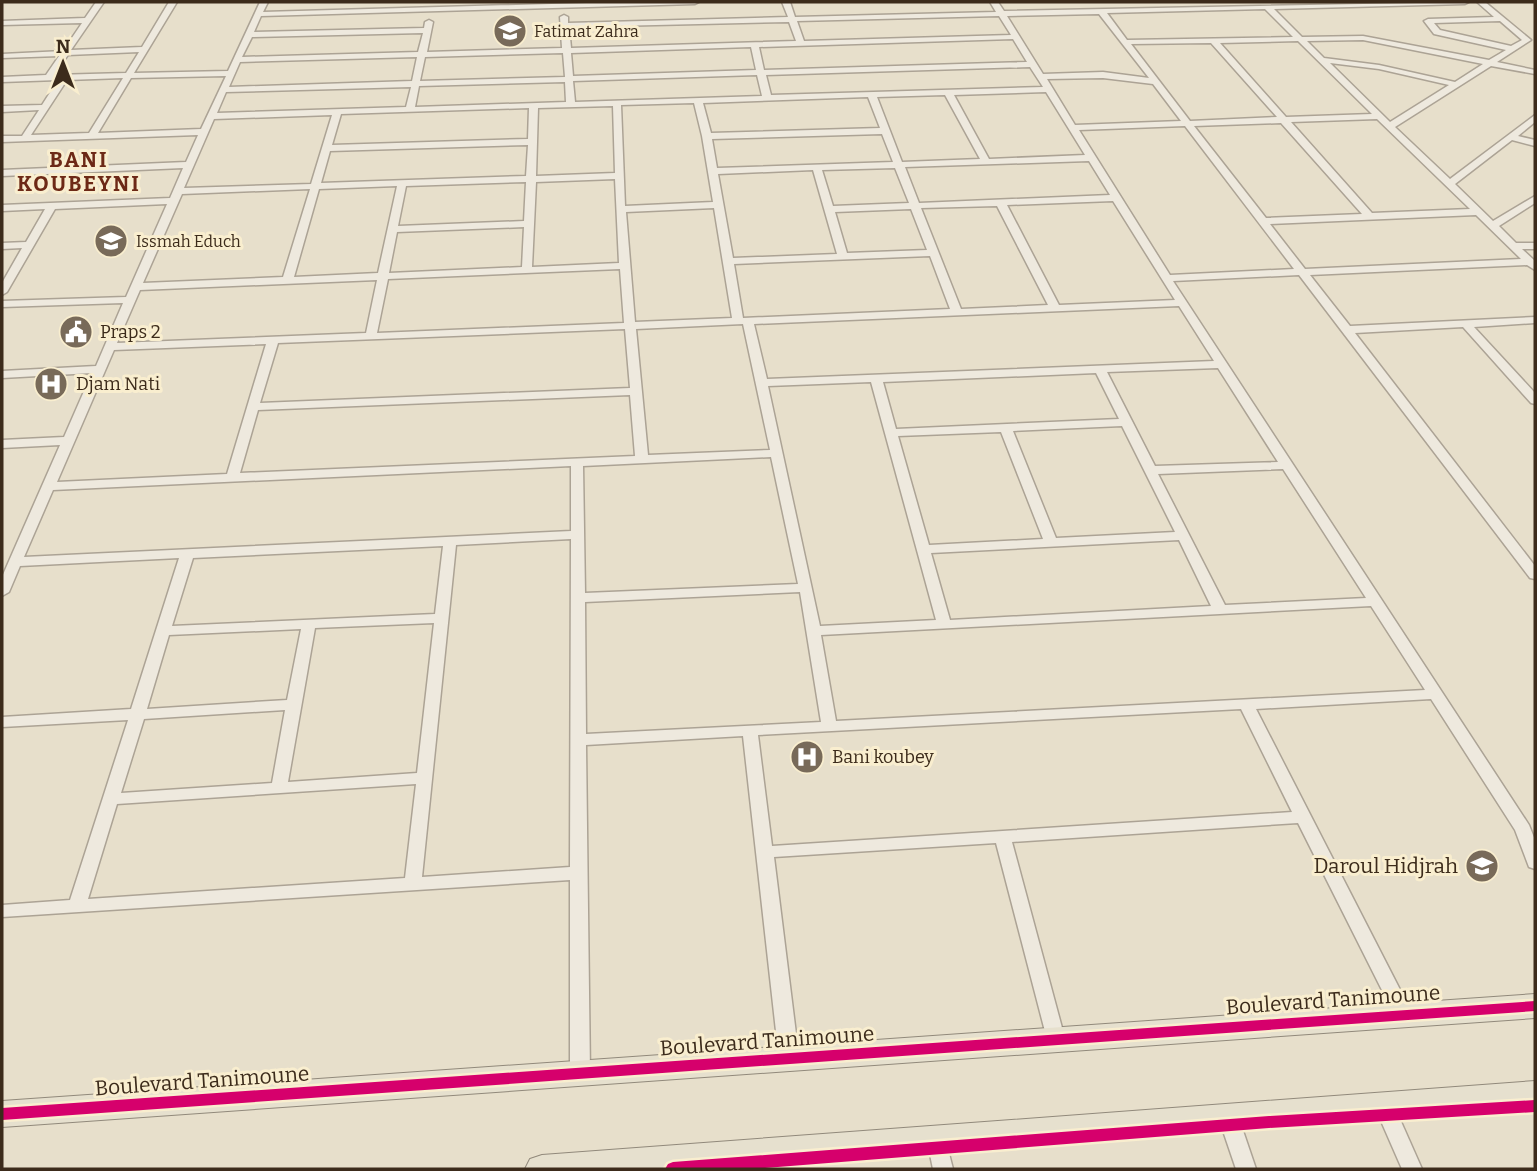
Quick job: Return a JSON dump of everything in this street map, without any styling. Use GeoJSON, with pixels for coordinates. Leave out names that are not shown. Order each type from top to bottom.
{"type":"FeatureCollection","features":[{"type":"Feature","properties":{"kind":"main road","name":"Boulevard Tanimoune"},"geometry":{"type":"LineString","coordinates":[[2,1115],[1535,1006]]}},
{"type":"Feature","properties":{"kind":"main road"},"geometry":{"type":"LineString","coordinates":[[542,1169],[940,1155],[1228,1116],[1535,1094]]}},
{"type":"Feature","properties":{"kind":"street"},"geometry":{"type":"LineString","coordinates":[[48,78],[100,2]]}},
{"type":"Feature","properties":{"kind":"street"},"geometry":{"type":"LineString","coordinates":[[92,136],[173,2]]}},
{"type":"Feature","properties":{"kind":"street"},"geometry":{"type":"LineString","coordinates":[[2,592],[175,196],[264,2]]}},
{"type":"Feature","properties":{"kind":"street"},"geometry":{"type":"LineString","coordinates":[[258,14],[433,5],[695,2]]}},
{"type":"Feature","properties":{"kind":"street"},"geometry":{"type":"LineString","coordinates":[[786,2],[801,43]]}},
{"type":"Feature","properties":{"kind":"street"},"geometry":{"type":"LineString","coordinates":[[1159,2],[1166,10]]}},
{"type":"Feature","properties":{"kind":"street"},"geometry":{"type":"LineString","coordinates":[[565,25],[792,18],[998,7],[1102,12],[1268,8],[1343,3],[1465,2]]}},
{"type":"Feature","properties":{"kind":"street"},"geometry":{"type":"LineString","coordinates":[[1390,126],[1527,39],[1481,2]]}},
{"type":"Feature","properties":{"kind":"street"},"geometry":{"type":"LineString","coordinates":[[563,4],[571,104]]}},
{"type":"Feature","properties":{"kind":"street"},"geometry":{"type":"LineString","coordinates":[[410,109],[433,5]]}},
{"type":"Feature","properties":{"kind":"street"},"geometry":{"type":"LineString","coordinates":[[998,7],[1166,278],[1523,829],[1535,863]]}},
{"type":"Feature","properties":{"kind":"street"},"geometry":{"type":"LineString","coordinates":[[1268,8],[1532,265]]}},
{"type":"Feature","properties":{"kind":"street"},"geometry":{"type":"LineString","coordinates":[[1102,12],[1535,575]]}},
{"type":"Feature","properties":{"kind":"street"},"geometry":{"type":"LineString","coordinates":[[1503,19],[1428,21],[1437,32],[1513,49]]}},
{"type":"Feature","properties":{"kind":"street"},"geometry":{"type":"LineString","coordinates":[[4,25],[88,20]]}},
{"type":"Feature","properties":{"kind":"street"},"geometry":{"type":"LineString","coordinates":[[248,34],[428,30]]}},
{"type":"Feature","properties":{"kind":"street"},"geometry":{"type":"LineString","coordinates":[[237,60],[1016,37]]}},
{"type":"Feature","properties":{"kind":"street"},"geometry":{"type":"LineString","coordinates":[[1127,42],[1299,37],[1369,39],[1535,72]]}},
{"type":"Feature","properties":{"kind":"street"},"geometry":{"type":"LineString","coordinates":[[1213,40],[1370,217]]}},
{"type":"Feature","properties":{"kind":"street"},"geometry":{"type":"LineString","coordinates":[[754,44],[766,98]]}},
{"type":"Feature","properties":{"kind":"street"},"geometry":{"type":"LineString","coordinates":[[2,56],[143,49]]}},
{"type":"Feature","properties":{"kind":"street"},"geometry":{"type":"LineString","coordinates":[[1322,60],[1379,66],[1458,85]]}},
{"type":"Feature","properties":{"kind":"street"},"geometry":{"type":"LineString","coordinates":[[223,90],[1033,64]]}},
{"type":"Feature","properties":{"kind":"street"},"geometry":{"type":"LineString","coordinates":[[2,79],[230,73]]}},
{"type":"Feature","properties":{"kind":"street"},"geometry":{"type":"LineString","coordinates":[[211,116],[948,92],[1103,75],[1157,82]]}},
{"type":"Feature","properties":{"kind":"street"},"geometry":{"type":"LineString","coordinates":[[25,138],[64,78]]}},
{"type":"Feature","properties":{"kind":"street"},"geometry":{"type":"LineString","coordinates":[[948,92],[986,162]]}},
{"type":"Feature","properties":{"kind":"street"},"geometry":{"type":"LineString","coordinates":[[871,94],[957,312]]}},
{"type":"Feature","properties":{"kind":"street"},"geometry":{"type":"LineString","coordinates":[[698,100],[707,136],[727,261],[764,383],[779,453],[806,587],[829,726]]}},
{"type":"Feature","properties":{"kind":"street"},"geometry":{"type":"LineString","coordinates":[[618,103],[621,209],[642,459]]}},
{"type":"Feature","properties":{"kind":"street"},"geometry":{"type":"LineString","coordinates":[[527,270],[534,105]]}},
{"type":"Feature","properties":{"kind":"street"},"geometry":{"type":"LineString","coordinates":[[2,109],[45,107]]}},
{"type":"Feature","properties":{"kind":"street"},"geometry":{"type":"LineString","coordinates":[[288,280],[337,112]]}},
{"type":"Feature","properties":{"kind":"street"},"geometry":{"type":"LineString","coordinates":[[1073,128],[1380,116]]}},
{"type":"Feature","properties":{"kind":"street"},"geometry":{"type":"LineString","coordinates":[[1449,184],[1535,118]]}},
{"type":"Feature","properties":{"kind":"street"},"geometry":{"type":"LineString","coordinates":[[707,136],[885,131]]}},
{"type":"Feature","properties":{"kind":"street"},"geometry":{"type":"LineString","coordinates":[[2,139],[204,132]]}},
{"type":"Feature","properties":{"kind":"street"},"geometry":{"type":"LineString","coordinates":[[1512,137],[1535,143]]}},
{"type":"Feature","properties":{"kind":"street"},"geometry":{"type":"LineString","coordinates":[[327,148],[533,142]]}},
{"type":"Feature","properties":{"kind":"street"},"geometry":{"type":"LineString","coordinates":[[713,171],[1092,158]]}},
{"type":"Feature","properties":{"kind":"street"},"geometry":{"type":"LineString","coordinates":[[2,173],[189,165]]}},
{"type":"Feature","properties":{"kind":"street"},"geometry":{"type":"LineString","coordinates":[[817,168],[843,257]]}},
{"type":"Feature","properties":{"kind":"street"},"geometry":{"type":"LineString","coordinates":[[2,208],[314,186],[620,176]]}},
{"type":"Feature","properties":{"kind":"street"},"geometry":{"type":"LineString","coordinates":[[371,336],[402,183]]}},
{"type":"Feature","properties":{"kind":"street"},"geometry":{"type":"LineString","coordinates":[[829,209],[1117,198]]}},
{"type":"Feature","properties":{"kind":"street"},"geometry":{"type":"LineString","coordinates":[[1492,226],[1535,200]]}},
{"type":"Feature","properties":{"kind":"street"},"geometry":{"type":"LineString","coordinates":[[1001,203],[1055,308]]}},
{"type":"Feature","properties":{"kind":"street"},"geometry":{"type":"LineString","coordinates":[[621,209],[717,205]]}},
{"type":"Feature","properties":{"kind":"street"},"geometry":{"type":"LineString","coordinates":[[3,289],[52,206]]}},
{"type":"Feature","properties":{"kind":"street"},"geometry":{"type":"LineString","coordinates":[[1264,221],[1478,212]]}},
{"type":"Feature","properties":{"kind":"street"},"geometry":{"type":"LineString","coordinates":[[391,229],[528,224]]}},
{"type":"Feature","properties":{"kind":"street"},"geometry":{"type":"LineString","coordinates":[[2,246],[28,245]]}},
{"type":"Feature","properties":{"kind":"street"},"geometry":{"type":"LineString","coordinates":[[1513,246],[1535,246]]}},
{"type":"Feature","properties":{"kind":"street"},"geometry":{"type":"LineString","coordinates":[[727,261],[932,253]]}},
{"type":"Feature","properties":{"kind":"street"},"geometry":{"type":"LineString","coordinates":[[1166,278],[1532,265]]}},
{"type":"Feature","properties":{"kind":"street"},"geometry":{"type":"LineString","coordinates":[[136,287],[625,266]]}},
{"type":"Feature","properties":{"kind":"street"},"geometry":{"type":"LineString","coordinates":[[2,304],[130,300]]}},
{"type":"Feature","properties":{"kind":"street"},"geometry":{"type":"LineString","coordinates":[[109,347],[1182,303]]}},
{"type":"Feature","properties":{"kind":"street"},"geometry":{"type":"LineString","coordinates":[[1346,330],[1535,320]]}},
{"type":"Feature","properties":{"kind":"street"},"geometry":{"type":"LineString","coordinates":[[1466,324],[1535,400]]}},
{"type":"Feature","properties":{"kind":"street"},"geometry":{"type":"LineString","coordinates":[[232,478],[273,340]]}},
{"type":"Feature","properties":{"kind":"street"},"geometry":{"type":"LineString","coordinates":[[764,383],[1221,364]]}},
{"type":"Feature","properties":{"kind":"street"},"geometry":{"type":"LineString","coordinates":[[2,374],[100,369]]}},
{"type":"Feature","properties":{"kind":"street"},"geometry":{"type":"LineString","coordinates":[[1100,369],[1220,610]]}},
{"type":"Feature","properties":{"kind":"street"},"geometry":{"type":"LineString","coordinates":[[876,378],[944,625]]}},
{"type":"Feature","properties":{"kind":"street"},"geometry":{"type":"LineString","coordinates":[[254,407],[637,391]]}},
{"type":"Feature","properties":{"kind":"street"},"geometry":{"type":"LineString","coordinates":[[892,433],[1126,422]]}},
{"type":"Feature","properties":{"kind":"street"},"geometry":{"type":"LineString","coordinates":[[1005,427],[1052,544]]}},
{"type":"Feature","properties":{"kind":"street"},"geometry":{"type":"LineString","coordinates":[[2,444],[68,441]]}},
{"type":"Feature","properties":{"kind":"street"},"geometry":{"type":"LineString","coordinates":[[48,486],[779,453]]}},
{"type":"Feature","properties":{"kind":"street"},"geometry":{"type":"LineString","coordinates":[[576,462],[580,1074]]}},
{"type":"Feature","properties":{"kind":"street"},"geometry":{"type":"LineString","coordinates":[[1150,470],[1287,466]]}},
{"type":"Feature","properties":{"kind":"street"},"geometry":{"type":"LineString","coordinates":[[15,562],[187,556],[578,535]]}},
{"type":"Feature","properties":{"kind":"street"},"geometry":{"type":"LineString","coordinates":[[922,549],[1184,536]]}},
{"type":"Feature","properties":{"kind":"street"},"geometry":{"type":"LineString","coordinates":[[413,883],[450,541]]}},
{"type":"Feature","properties":{"kind":"street"},"geometry":{"type":"LineString","coordinates":[[77,906],[187,556]]}},
{"type":"Feature","properties":{"kind":"street"},"geometry":{"type":"LineString","coordinates":[[578,598],[806,587]]}},
{"type":"Feature","properties":{"kind":"street"},"geometry":{"type":"LineString","coordinates":[[814,631],[1375,602]]}},
{"type":"Feature","properties":{"kind":"street"},"geometry":{"type":"LineString","coordinates":[[163,631],[443,618]]}},
{"type":"Feature","properties":{"kind":"street"},"geometry":{"type":"LineString","coordinates":[[279,788],[309,624]]}},
{"type":"Feature","properties":{"kind":"street"},"geometry":{"type":"LineString","coordinates":[[579,740],[1436,694]]}},
{"type":"Feature","properties":{"kind":"street"},"geometry":{"type":"LineString","coordinates":[[1245,703],[1404,1015]]}},
{"type":"Feature","properties":{"kind":"street"},"geometry":{"type":"LineString","coordinates":[[2,722],[294,705]]}},
{"type":"Feature","properties":{"kind":"street"},"geometry":{"type":"LineString","coordinates":[[750,731],[789,1058]]}},
{"type":"Feature","properties":{"kind":"street"},"geometry":{"type":"LineString","coordinates":[[110,799],[425,778]]}},
{"type":"Feature","properties":{"kind":"street"},"geometry":{"type":"LineString","coordinates":[[765,852],[1303,817]]}},
{"type":"Feature","properties":{"kind":"street"},"geometry":{"type":"LineString","coordinates":[[1003,838],[1056,1039]]}},
{"type":"Feature","properties":{"kind":"street"},"geometry":{"type":"LineString","coordinates":[[2,911],[580,873]]}},
{"type":"Feature","properties":{"kind":"street"},"geometry":{"type":"LineString","coordinates":[[1384,1105],[1412,1169]]}},
{"type":"Feature","properties":{"kind":"street"},"geometry":{"type":"LineString","coordinates":[[1228,1116],[1246,1169]]}},
{"type":"Feature","properties":{"kind":"cycle path"},"geometry":{"type":"LineString","coordinates":[[2,1114],[1535,1006]]}},
{"type":"Feature","properties":{"kind":"cycle path"},"geometry":{"type":"LineString","coordinates":[[673,1169],[1269,1122],[1535,1106]]}},
{"type":"Feature","properties":{"kind":"place","name":"Fatimat Zahra"},"geometry":{"type":"Point","coordinates":[510,31]}},
{"type":"Feature","properties":{"kind":"place","name":"Issmah Educh"},"geometry":{"type":"Point","coordinates":[111,241]}},
{"type":"Feature","properties":{"kind":"place","name":"Praps 2"},"geometry":{"type":"Point","coordinates":[76,332]}},
{"type":"Feature","properties":{"kind":"place","name":"Djam Nati"},"geometry":{"type":"Point","coordinates":[51,384]}},
{"type":"Feature","properties":{"kind":"place","name":"Bani koubey"},"geometry":{"type":"Point","coordinates":[807,757]}},
{"type":"Feature","properties":{"kind":"place","name":"Daroul Hidjrah"},"geometry":{"type":"Point","coordinates":[1482,866]}},
{"type":"Feature","properties":{"kind":"district","name":"BANI KOUBEYNI"},"geometry":{"type":"Point","coordinates":[79,172]}}]}
